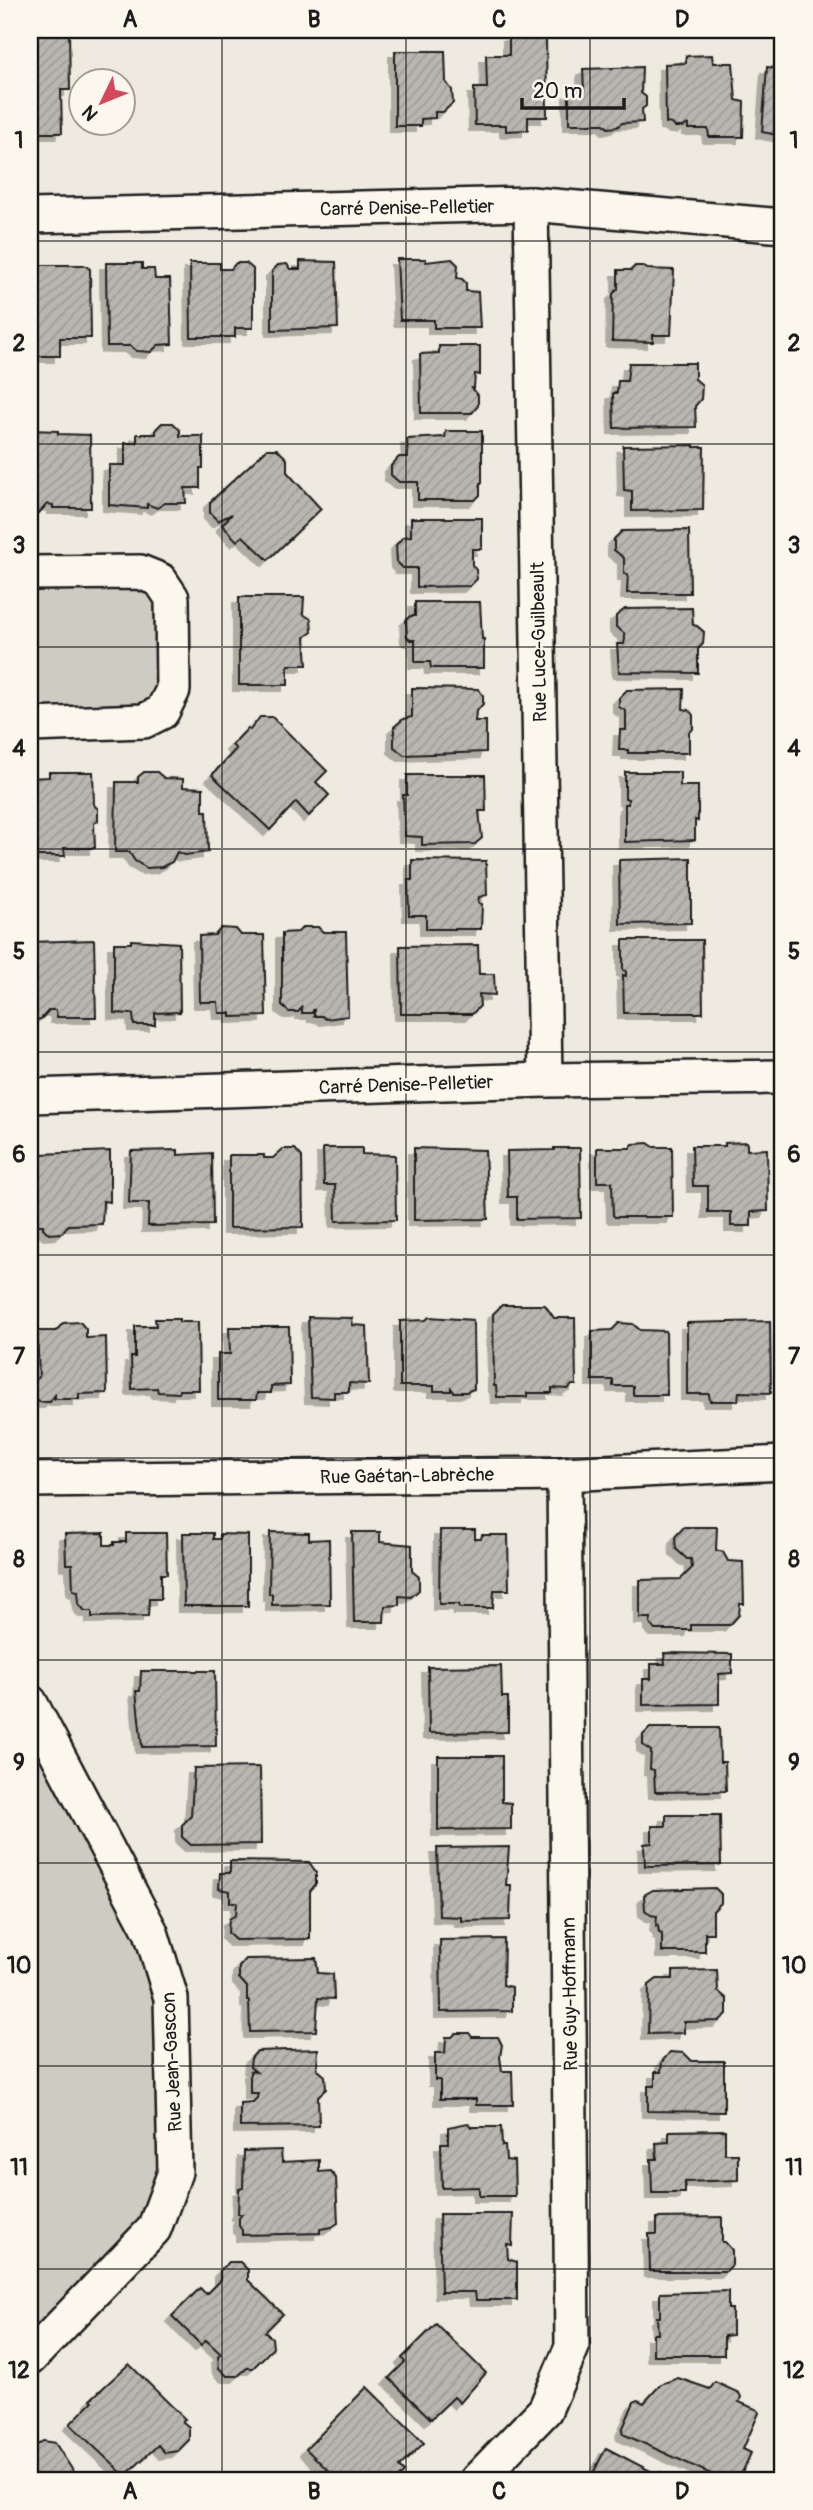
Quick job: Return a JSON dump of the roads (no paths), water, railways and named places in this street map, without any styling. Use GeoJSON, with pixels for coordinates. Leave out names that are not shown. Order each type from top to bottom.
{"type":"FeatureCollection","features":[{"type":"Feature","properties":{"kind":"street","name":"Carré Denise-Pelletier"},"geometry":{"type":"LineString","coordinates":[[30,216],[531,204],[783,226]]}},
{"type":"Feature","properties":{"kind":"street","name":"Rue Luce-Guilbeault"},"geometry":{"type":"LineString","coordinates":[[531,204],[545,1080]]}},
{"type":"Feature","properties":{"kind":"street"},"geometry":{"type":"LineString","coordinates":[[30,573],[140,572],[160,580],[172,598],[173,691],[162,712],[144,721],[30,725]]}},
{"type":"Feature","properties":{"kind":"street","name":"Carré Denise-Pelletier"},"geometry":{"type":"LineString","coordinates":[[30,1096],[545,1080],[783,1077]]}},
{"type":"Feature","properties":{"kind":"street","name":"Rue Gaétan-Labrèche"},"geometry":{"type":"LineString","coordinates":[[30,1480],[564,1474],[783,1463]]}},
{"type":"Feature","properties":{"kind":"street","name":"Rue Guy-Hoffmann"},"geometry":{"type":"LineString","coordinates":[[477,2480],[545,2410],[572,2347],[564,1474]]}},
{"type":"Feature","properties":{"kind":"street","name":"Rue Jean-Gascon"},"geometry":{"type":"LineString","coordinates":[[30,1702],[151,1932],[171,1998],[175,2172],[154,2228],[30,2358]]}}]}
